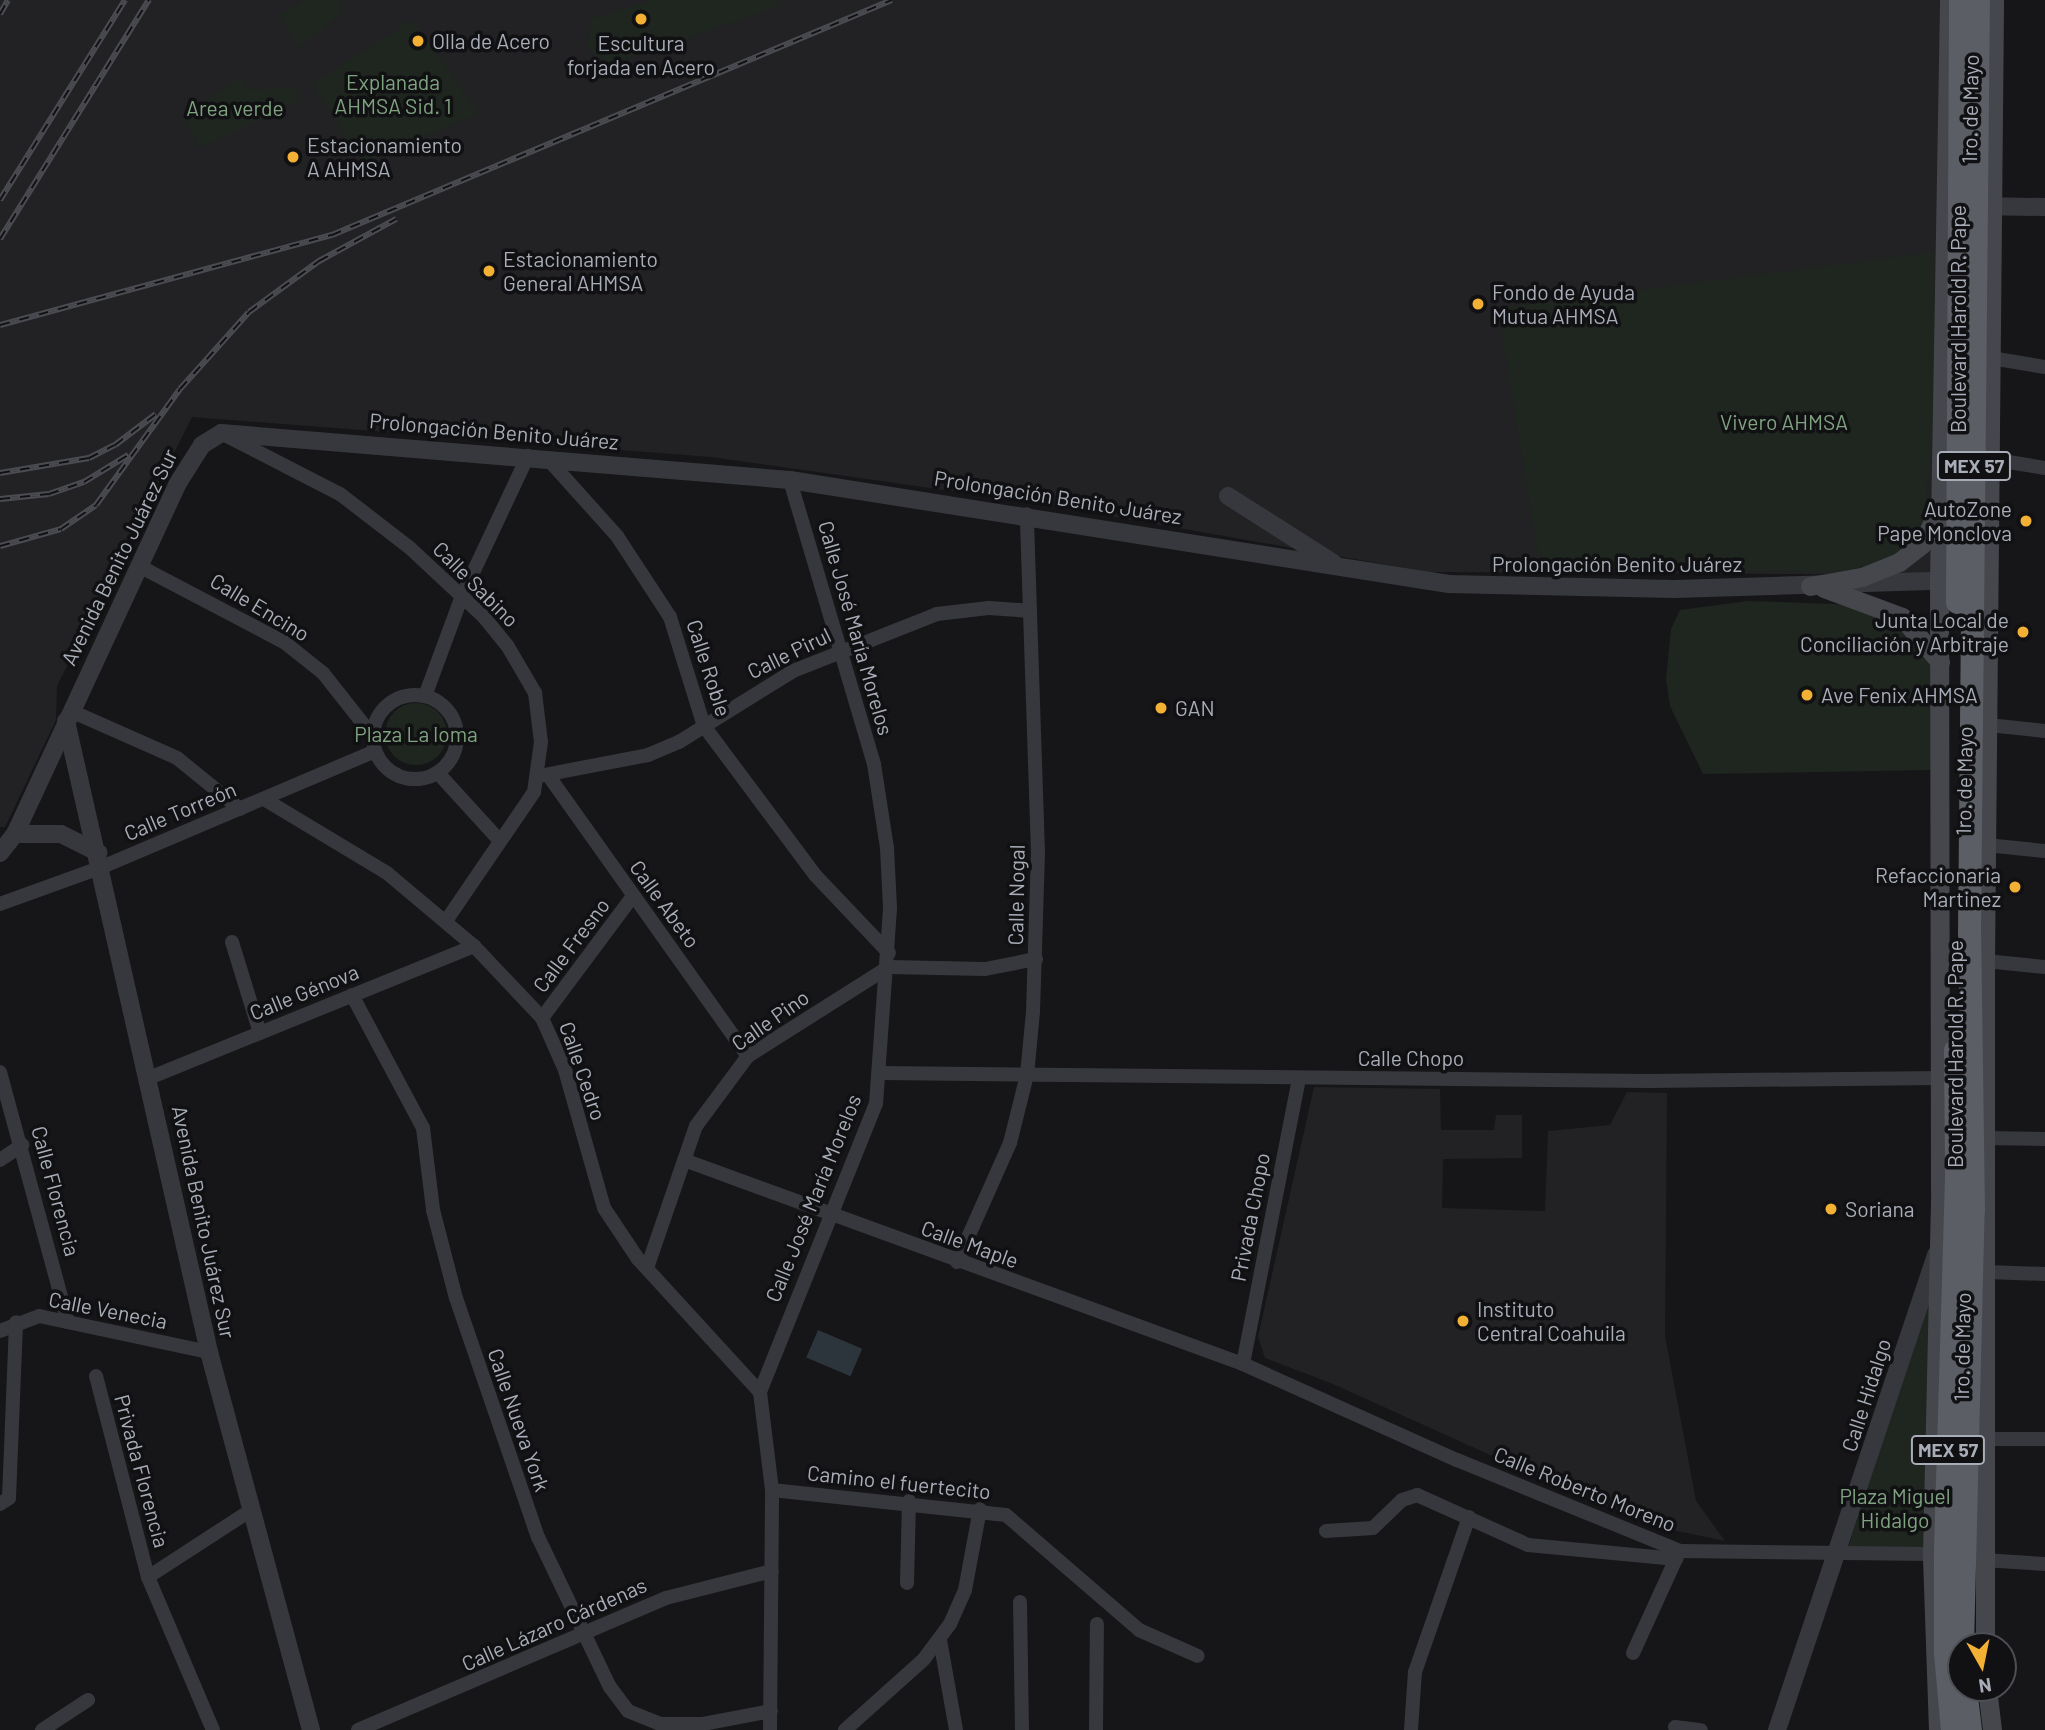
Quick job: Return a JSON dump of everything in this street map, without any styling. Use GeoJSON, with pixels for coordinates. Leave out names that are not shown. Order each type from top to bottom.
{"type":"FeatureCollection","features":[{"type":"Feature","properties":{"kind":"highway","name":"Boulevard Harold R. Pape"},"geometry":{"type":"LineString","coordinates":[[1960,0],[1964,1170],[1962,1632]]}},
{"type":"Feature","properties":{"kind":"highway","name":"Boulevard Harold R. Pape"},"geometry":{"type":"LineString","coordinates":[[1962,931],[1978,0]]}},
{"type":"Feature","properties":{"kind":"highway","name":"Boulevard Harold R. Pape"},"geometry":{"type":"LineString","coordinates":[[1952,1730],[1945,1653],[1945,1548],[1964,1170]]}},
{"type":"Feature","properties":{"kind":"highway"},"geometry":{"type":"LineString","coordinates":[[1967,1702],[1970,1730]]}},
{"type":"Feature","properties":{"kind":"main road"},"geometry":{"type":"LineString","coordinates":[[1941,1730],[1932,1554],[1940,1078],[1939,581],[1949,0]]}},
{"type":"Feature","properties":{"kind":"main road","name":"1ro. de Mayo"},"geometry":{"type":"LineString","coordinates":[[1985,1632],[1984,961],[1994,0]]}},
{"type":"Feature","properties":{"kind":"main road"},"geometry":{"type":"LineString","coordinates":[[1817,587],[1862,577],[1899,562],[1922,544],[1942,502]]}},
{"type":"Feature","properties":{"kind":"main road"},"geometry":{"type":"LineString","coordinates":[[1817,587],[1902,617],[1940,663]]}},
{"type":"Feature","properties":{"kind":"main road"},"geometry":{"type":"LineString","coordinates":[[1988,1702],[1992,1730]]}},
{"type":"Feature","properties":{"kind":"street"},"geometry":{"type":"LineString","coordinates":[[1947,206],[2045,207]]}},
{"type":"Feature","properties":{"kind":"street"},"geometry":{"type":"LineString","coordinates":[[1991,358],[2045,367]]}},
{"type":"Feature","properties":{"kind":"street","name":"Prolongación Benito Juárez"},"geometry":{"type":"LineString","coordinates":[[220,433],[528,456],[790,480],[1027,514],[1342,569],[1448,584],[1526,587],[1817,587],[1988,580]]}},
{"type":"Feature","properties":{"kind":"street","name":"Avenida Benito Juárez Sur"},"geometry":{"type":"LineString","coordinates":[[220,433],[202,445],[188,463],[69,716],[209,1352],[311,1730]]}},
{"type":"Feature","properties":{"kind":"street","name":"Calle Sabino"},"geometry":{"type":"LineString","coordinates":[[220,433],[340,494],[380,523],[462,596],[507,645],[535,693],[540,716],[543,776],[523,812],[446,921]]}},
{"type":"Feature","properties":{"kind":"street"},"geometry":{"type":"LineString","coordinates":[[425,696],[462,596],[528,456]]}},
{"type":"Feature","properties":{"kind":"street","name":"Calle Roble"},"geometry":{"type":"LineString","coordinates":[[547,458],[617,536],[670,617],[704,726],[816,876],[889,960]]}},
{"type":"Feature","properties":{"kind":"street"},"geometry":{"type":"LineString","coordinates":[[1990,459],[2045,468]]}},
{"type":"Feature","properties":{"kind":"street","name":"Calle José María Morelos"},"geometry":{"type":"LineString","coordinates":[[770,1730],[772,1490],[760,1392],[873,1114],[881,1073],[889,960],[887,848],[874,764],[843,650],[790,480]]}},
{"type":"Feature","properties":{"kind":"street"},"geometry":{"type":"LineString","coordinates":[[1228,496],[1342,569]]}},
{"type":"Feature","properties":{"kind":"street","name":"Calle Nogal"},"geometry":{"type":"LineString","coordinates":[[957,1262],[1002,1165],[1027,1074],[1036,959],[1038,830],[1028,611],[1027,514]]}},
{"type":"Feature","properties":{"kind":"street","name":"Calle Encino"},"geometry":{"type":"LineString","coordinates":[[139,566],[284,642],[323,673],[372,735]]}},
{"type":"Feature","properties":{"kind":"street","name":"Calle Pirul"},"geometry":{"type":"LineString","coordinates":[[543,776],[648,755],[704,726],[793,671],[937,614],[989,608],[1028,611]]}},
{"type":"Feature","properties":{"kind":"street"},"geometry":{"type":"LineString","coordinates":[[409,695],[425,696],[447,709],[456,724],[453,757],[438,773],[424,779],[394,774],[374,751],[372,735],[387,705],[409,695]]}},
{"type":"Feature","properties":{"kind":"street"},"geometry":{"type":"LineString","coordinates":[[0,852],[15,834],[69,716],[177,758],[240,809]]}},
{"type":"Feature","properties":{"kind":"street"},"geometry":{"type":"LineString","coordinates":[[1988,725],[2045,731]]}},
{"type":"Feature","properties":{"kind":"street","name":"Calle Torreón"},"geometry":{"type":"LineString","coordinates":[[0,904],[101,860],[240,809],[374,751]]}},
{"type":"Feature","properties":{"kind":"street"},"geometry":{"type":"LineString","coordinates":[[438,773],[500,841]]}},
{"type":"Feature","properties":{"kind":"street","name":"Calle Abeto"},"geometry":{"type":"LineString","coordinates":[[543,776],[748,1056]]}},
{"type":"Feature","properties":{"kind":"street","name":"Calle Cedro"},"geometry":{"type":"LineString","coordinates":[[264,799],[336,839],[446,921],[474,946],[542,1018],[565,1070],[599,1196],[647,1268],[760,1392]]}},
{"type":"Feature","properties":{"kind":"street"},"geometry":{"type":"LineString","coordinates":[[15,834],[61,834],[101,860]]}},
{"type":"Feature","properties":{"kind":"street"},"geometry":{"type":"LineString","coordinates":[[1986,845],[2045,850]]}},
{"type":"Feature","properties":{"kind":"street","name":"Calle Fresno"},"geometry":{"type":"LineString","coordinates":[[542,1018],[633,896]]}},
{"type":"Feature","properties":{"kind":"street"},"geometry":{"type":"LineString","coordinates":[[232,942],[260,1033]]}},
{"type":"Feature","properties":{"kind":"street","name":"Calle Génova"},"geometry":{"type":"LineString","coordinates":[[149,1078],[474,946]]}},
{"type":"Feature","properties":{"kind":"street"},"geometry":{"type":"LineString","coordinates":[[889,960],[985,969],[1036,959]]}},
{"type":"Feature","properties":{"kind":"street","name":"Calle Pino"},"geometry":{"type":"LineString","coordinates":[[647,1268],[684,1160],[711,1102],[748,1056],[889,960]]}},
{"type":"Feature","properties":{"kind":"street"},"geometry":{"type":"LineString","coordinates":[[1984,961],[2045,967]]}},
{"type":"Feature","properties":{"kind":"street","name":"Calle Nueva York"},"geometry":{"type":"LineString","coordinates":[[352,995],[423,1128],[433,1210],[456,1298],[533,1525],[584,1634],[621,1703],[639,1717],[680,1726],[771,1711]]}},
{"type":"Feature","properties":{"kind":"street","name":"Calle Florencia"},"geometry":{"type":"LineString","coordinates":[[0,1072],[68,1322]]}},
{"type":"Feature","properties":{"kind":"street","name":"Calle Chopo"},"geometry":{"type":"LineString","coordinates":[[881,1073],[1299,1078],[1940,1078]]}},
{"type":"Feature","properties":{"kind":"street","name":"Privada Chopo"},"geometry":{"type":"LineString","coordinates":[[1243,1364],[1299,1078]]}},
{"type":"Feature","properties":{"kind":"street"},"geometry":{"type":"LineString","coordinates":[[1984,1138],[2045,1139]]}},
{"type":"Feature","properties":{"kind":"street"},"geometry":{"type":"LineString","coordinates":[[0,1160],[22,1145]]}},
{"type":"Feature","properties":{"kind":"street","name":"Calle Maple"},"geometry":{"type":"LineString","coordinates":[[684,1160],[957,1262],[1243,1364]]}},
{"type":"Feature","properties":{"kind":"street","name":"Calle Hidalgo"},"geometry":{"type":"LineString","coordinates":[[1777,1730],[1837,1555],[1938,1240]]}},
{"type":"Feature","properties":{"kind":"street"},"geometry":{"type":"LineString","coordinates":[[1986,1272],[2045,1274]]}},
{"type":"Feature","properties":{"kind":"street","name":"Calle Venecia"},"geometry":{"type":"LineString","coordinates":[[0,1331],[16,1322],[39,1316],[209,1352]]}},
{"type":"Feature","properties":{"kind":"street"},"geometry":{"type":"LineString","coordinates":[[0,1504],[9,1498],[5,1434],[16,1322]]}},
{"type":"Feature","properties":{"kind":"street","name":"Calle Roberto Moreno"},"geometry":{"type":"LineString","coordinates":[[1243,1364],[1678,1555],[1932,1554]]}},
{"type":"Feature","properties":{"kind":"street","name":"Privada Florencia"},"geometry":{"type":"LineString","coordinates":[[96,1376],[148,1577]]}},
{"type":"Feature","properties":{"kind":"street"},"geometry":{"type":"LineString","coordinates":[[1983,1438],[2045,1439]]}},
{"type":"Feature","properties":{"kind":"street","name":"Camino el fuertecito"},"geometry":{"type":"LineString","coordinates":[[772,1490],[981,1509],[1015,1520],[1080,1583],[1150,1637],[1198,1656]]}},
{"type":"Feature","properties":{"kind":"street"},"geometry":{"type":"LineString","coordinates":[[1326,1531],[1373,1528],[1402,1500],[1417,1495],[1539,1547],[1678,1555],[1633,1653]]}},
{"type":"Feature","properties":{"kind":"street"},"geometry":{"type":"LineString","coordinates":[[907,1583],[909,1502]]}},
{"type":"Feature","properties":{"kind":"street"},"geometry":{"type":"LineString","coordinates":[[845,1730],[940,1640],[965,1590],[981,1509]]}},
{"type":"Feature","properties":{"kind":"street"},"geometry":{"type":"LineString","coordinates":[[213,1730],[148,1577],[251,1510]]}},
{"type":"Feature","properties":{"kind":"street"},"geometry":{"type":"LineString","coordinates":[[1411,1730],[1415,1672],[1469,1517]]}},
{"type":"Feature","properties":{"kind":"street"},"geometry":{"type":"LineString","coordinates":[[1983,1560],[2045,1564]]}},
{"type":"Feature","properties":{"kind":"street","name":"Calle Lázaro Cárdenas"},"geometry":{"type":"LineString","coordinates":[[358,1730],[666,1598],[772,1571]]}},
{"type":"Feature","properties":{"kind":"street"},"geometry":{"type":"LineString","coordinates":[[1020,1602],[1022,1730]]}},
{"type":"Feature","properties":{"kind":"street"},"geometry":{"type":"LineString","coordinates":[[1096,1730],[1097,1624]]}},
{"type":"Feature","properties":{"kind":"street"},"geometry":{"type":"LineString","coordinates":[[940,1640],[956,1730]]}},
{"type":"Feature","properties":{"kind":"street"},"geometry":{"type":"LineString","coordinates":[[42,1730],[88,1700]]}},
{"type":"Feature","properties":{"kind":"street"},"geometry":{"type":"LineString","coordinates":[[1941,1730],[1976,1702]]}},
{"type":"Feature","properties":{"kind":"street"},"geometry":{"type":"LineString","coordinates":[[1675,1727],[1701,1730]]}},
{"type":"Feature","properties":{"kind":"shaded area"},"geometry":{"type":"Polygon","coordinates":[[[0,0],[1970,0],[1965,575],[1428,572],[1037,503],[711,457],[192,417],[57,686],[56,720],[5,827],[0,827],[0,0]]]}},
{"type":"Feature","properties":{"kind":"shaded area","name":"Instituto Central Coahuila"},"geometry":{"type":"Polygon","coordinates":[[[1314,1087],[1440,1089],[1441,1130],[1494,1130],[1496,1115],[1522,1115],[1522,1158],[1443,1159],[1442,1208],[1545,1211],[1548,1131],[1610,1125],[1627,1092],[1667,1093],[1665,1336],[1696,1501],[1725,1541],[1663,1528],[1574,1493],[1333,1384],[1265,1358],[1258,1337],[1314,1087]]]}},
{"type":"Feature","properties":{"kind":"shaded area"},"geometry":{"type":"Polygon","coordinates":[[[818,1330],[862,1349],[850,1376],[806,1358],[818,1330]]]}},
{"type":"Feature","properties":{"kind":"green space","name":"Area verde"},"geometry":{"type":"Polygon","coordinates":[[[303,0],[337,0],[343,11],[300,48],[281,15],[303,0]]]}},
{"type":"Feature","properties":{"kind":"green space"},"geometry":{"type":"Polygon","coordinates":[[[653,0],[775,0],[782,6],[611,64],[587,50],[591,19],[653,0]]]}},
{"type":"Feature","properties":{"kind":"green space","name":"Explanada AHMSA Sid. 1"},"geometry":{"type":"Polygon","coordinates":[[[412,20],[479,114],[363,162],[312,84],[412,20]]]}},
{"type":"Feature","properties":{"kind":"green space","name":"Area verde"},"geometry":{"type":"Polygon","coordinates":[[[239,77],[252,91],[294,86],[300,100],[201,148],[183,119],[239,77]]]}},
{"type":"Feature","properties":{"kind":"green space","name":"Vivero AHMSA"},"geometry":{"type":"Polygon","coordinates":[[[1933,252],[1937,397],[1921,544],[1869,573],[1540,567],[1498,308],[1933,252]]]}},
{"type":"Feature","properties":{"kind":"green space"},"geometry":{"type":"Polygon","coordinates":[[[1748,601],[1862,605],[1887,612],[1931,666],[1933,770],[1703,774],[1670,706],[1666,679],[1671,629],[1680,610],[1748,601]]]}},
{"type":"Feature","properties":{"kind":"green space","name":"Plaza La loma"},"geometry":{"type":"Polygon","coordinates":[[[416,703],[428,705],[438,712],[445,722],[445,746],[438,756],[428,763],[416,765],[404,763],[394,756],[387,746],[385,734],[387,722],[394,712],[404,705],[416,703]]]}},
{"type":"Feature","properties":{"kind":"green space","name":"Plaza Miguel Hidalgo"},"geometry":{"type":"Polygon","coordinates":[[[1932,1284],[1927,1548],[1848,1548],[1932,1284]]]}},
{"type":"Feature","properties":{"kind":"railway"},"geometry":{"type":"LineString","coordinates":[[0,14],[8,0]]}},
{"type":"Feature","properties":{"kind":"railway"},"geometry":{"type":"LineString","coordinates":[[0,200],[125,0]]}},
{"type":"Feature","properties":{"kind":"railway"},"geometry":{"type":"LineString","coordinates":[[0,239],[149,0]]}},
{"type":"Feature","properties":{"kind":"railway"},"geometry":{"type":"LineString","coordinates":[[0,325],[332,235],[892,0]]}},
{"type":"Feature","properties":{"kind":"railway"},"geometry":{"type":"LineString","coordinates":[[0,546],[61,529],[96,505],[180,389],[249,312],[319,261],[396,219]]}},
{"type":"Feature","properties":{"kind":"railway"},"geometry":{"type":"LineString","coordinates":[[0,473],[89,458],[115,445],[156,414]]}},
{"type":"Feature","properties":{"kind":"railway"},"geometry":{"type":"LineString","coordinates":[[0,499],[49,494],[84,482],[128,455]]}},
{"type":"Feature","properties":{"kind":"place","name":"Escultura forjada en Acero"},"geometry":{"type":"Point","coordinates":[641,19]}},
{"type":"Feature","properties":{"kind":"place","name":"Olla de Acero"},"geometry":{"type":"Point","coordinates":[418,41]}},
{"type":"Feature","properties":{"kind":"place","name":"Estacionamiento A AHMSA"},"geometry":{"type":"Point","coordinates":[293,157]}},
{"type":"Feature","properties":{"kind":"place","name":"Estacionamiento General AHMSA"},"geometry":{"type":"Point","coordinates":[489,271]}},
{"type":"Feature","properties":{"kind":"place","name":"Fondo de Ayuda Mutua AHMSA"},"geometry":{"type":"Point","coordinates":[1478,304]}},
{"type":"Feature","properties":{"kind":"place","name":"AutoZone Pape Monclova"},"geometry":{"type":"Point","coordinates":[2026,521]}},
{"type":"Feature","properties":{"kind":"place","name":"Junta Local de Conciliación y Arbitraje"},"geometry":{"type":"Point","coordinates":[2023,632]}},
{"type":"Feature","properties":{"kind":"place","name":"Ave Fenix AHMSA"},"geometry":{"type":"Point","coordinates":[1807,695]}},
{"type":"Feature","properties":{"kind":"place","name":"GAN"},"geometry":{"type":"Point","coordinates":[1161,708]}},
{"type":"Feature","properties":{"kind":"place","name":"Refaccionaria Martinez"},"geometry":{"type":"Point","coordinates":[2015,887]}},
{"type":"Feature","properties":{"kind":"place","name":"Soriana"},"geometry":{"type":"Point","coordinates":[1831,1209]}},
{"type":"Feature","properties":{"kind":"place","name":"Instituto Central Coahuila"},"geometry":{"type":"Point","coordinates":[1463,1321]}}]}
